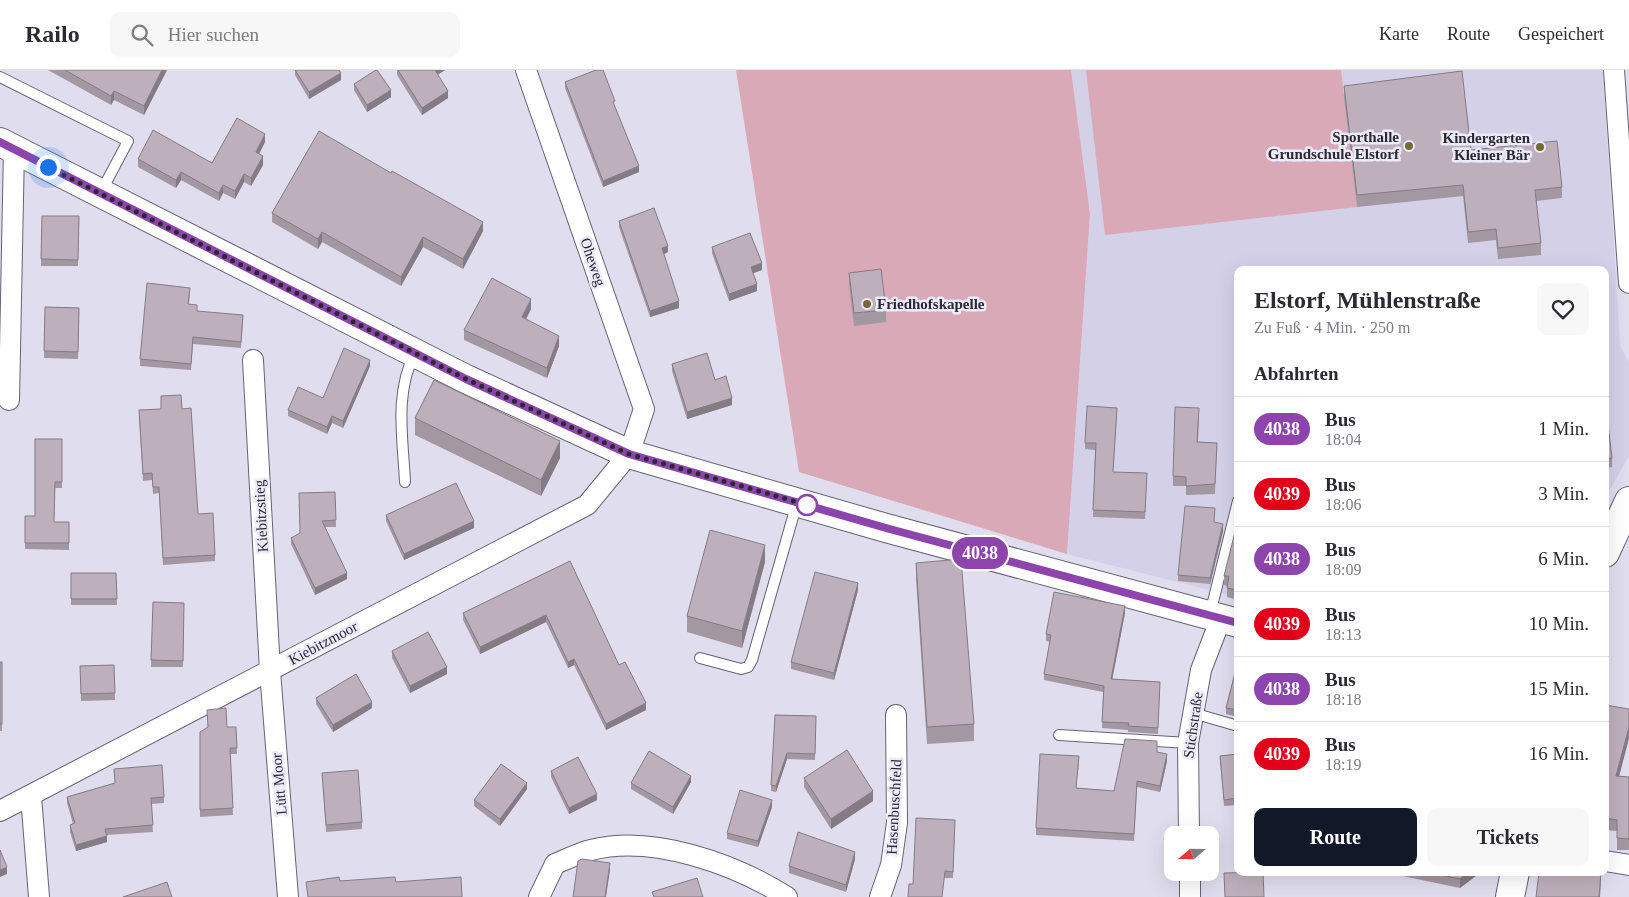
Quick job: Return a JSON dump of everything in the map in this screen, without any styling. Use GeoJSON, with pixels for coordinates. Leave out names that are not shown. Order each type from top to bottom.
{"type":"FeatureCollection","features":[{"type":"Feature","properties":{"kind":"main road"},"geometry":{"type":"LineString","coordinates":[[7,146],[415,354],[629,454],[797,502],[1223,618]]}},
{"type":"Feature","properties":{"kind":"main road"},"geometry":{"type":"LineString","coordinates":[[1609,544],[1629,500]]}},
{"type":"Feature","properties":{"kind":"main road"},"geometry":{"type":"LineString","coordinates":[[1510,897],[1514,876]]}},
{"type":"Feature","properties":{"kind":"street","name":"Oheweg"},"geometry":{"type":"LineString","coordinates":[[526,70],[644,409],[629,454]]}},
{"type":"Feature","properties":{"kind":"street"},"geometry":{"type":"LineString","coordinates":[[1614,70],[1629,283]]}},
{"type":"Feature","properties":{"kind":"street"},"geometry":{"type":"LineString","coordinates":[[7,146],[10,400]]}},
{"type":"Feature","properties":{"kind":"street","name":"Kiebitzstieg"},"geometry":{"type":"LineString","coordinates":[[253,360],[270,671]]}},
{"type":"Feature","properties":{"kind":"street","name":"Kiebitzmoor"},"geometry":{"type":"LineString","coordinates":[[0,811],[587,505],[629,454]]}},
{"type":"Feature","properties":{"kind":"street","name":"Stichstraße"},"geometry":{"type":"LineString","coordinates":[[1189,826],[1188,743],[1201,670],[1223,618]]}},
{"type":"Feature","properties":{"kind":"street","name":"Lütt Moor"},"geometry":{"type":"LineString","coordinates":[[270,671],[288,897]]}},
{"type":"Feature","properties":{"kind":"street","name":"Hasenbuschfeld"},"geometry":{"type":"LineString","coordinates":[[880,897],[891,865],[897,823],[896,715]]}},
{"type":"Feature","properties":{"kind":"street"},"geometry":{"type":"LineString","coordinates":[[31,796],[39,897]]}},
{"type":"Feature","properties":{"kind":"street"},"geometry":{"type":"LineString","coordinates":[[539,897],[555,864],[591,850],[644,845],[702,858],[763,882],[787,897]]}},
{"type":"Feature","properties":{"kind":"street"},"geometry":{"type":"LineString","coordinates":[[1609,862],[1629,865]]}},
{"type":"Feature","properties":{"kind":"street"},"geometry":{"type":"LineString","coordinates":[[1190,881],[1190,897]]}},
{"type":"Feature","properties":{"kind":"lane"},"geometry":{"type":"LineString","coordinates":[[0,77],[128,141],[101,193]]}},
{"type":"Feature","properties":{"kind":"lane"},"geometry":{"type":"LineString","coordinates":[[405,482],[402,388],[407,370],[415,354]]}},
{"type":"Feature","properties":{"kind":"lane"},"geometry":{"type":"LineString","coordinates":[[700,658],[741,670],[748,667],[752,660],[797,502]]}},
{"type":"Feature","properties":{"kind":"lane"},"geometry":{"type":"LineString","coordinates":[[1223,618],[1234,532]]}},
{"type":"Feature","properties":{"kind":"lane"},"geometry":{"type":"LineString","coordinates":[[1193,713],[1234,725]]}},
{"type":"Feature","properties":{"kind":"lane"},"geometry":{"type":"LineString","coordinates":[[1059,735],[1188,743]]}},
{"type":"Feature","properties":{"kind":"shaded area"},"geometry":{"type":"Polygon","coordinates":[[[736,70],[1071,70],[1090,214],[1067,554],[799,472],[736,70]]]}},
{"type":"Feature","properties":{"kind":"shaded area"},"geometry":{"type":"Polygon","coordinates":[[[1071,70],[1603,70],[1620,345],[1629,363],[1629,456],[1609,491],[1609,266],[1234,266],[1234,596],[1067,554],[1090,214],[1071,70]]]}},
{"type":"Feature","properties":{"kind":"shaded area"},"geometry":{"type":"Polygon","coordinates":[[[1086,70],[1341,70],[1357,207],[1105,235],[1086,70]]]}},
{"type":"Feature","properties":{"kind":"building"},"geometry":{"type":"Polygon","coordinates":[[[65,70],[162,70],[144,106],[114,91],[111,96],[65,70]]]}},
{"type":"Feature","properties":{"kind":"building"},"geometry":{"type":"Polygon","coordinates":[[[295,70],[339,70],[341,73],[309,92],[295,70]]]}},
{"type":"Feature","properties":{"kind":"building"},"geometry":{"type":"Polygon","coordinates":[[[376,70],[391,90],[367,105],[354,84],[376,70]]]}},
{"type":"Feature","properties":{"kind":"building"},"geometry":{"type":"Polygon","coordinates":[[[398,70],[435,70],[448,91],[422,108],[398,70]]]}},
{"type":"Feature","properties":{"kind":"building"},"geometry":{"type":"Polygon","coordinates":[[[596,70],[603,70],[615,101],[613,102],[639,166],[603,181],[565,82],[596,70]]]}},
{"type":"Feature","properties":{"kind":"building"},"geometry":{"type":"Polygon","coordinates":[[[1462,71],[1471,150],[1557,141],[1562,187],[1535,190],[1541,243],[1498,248],[1496,229],[1468,232],[1463,185],[1357,195],[1344,86],[1462,71]]]}},
{"type":"Feature","properties":{"kind":"building"},"geometry":{"type":"Polygon","coordinates":[[[237,118],[265,134],[256,152],[263,156],[251,178],[244,174],[235,191],[223,185],[219,193],[181,172],[176,180],[138,159],[153,130],[212,163],[237,118]]]}},
{"type":"Feature","properties":{"kind":"building"},"geometry":{"type":"Polygon","coordinates":[[[319,131],[391,173],[392,171],[483,222],[463,259],[423,237],[401,277],[322,232],[318,239],[272,213],[319,131]]]}},
{"type":"Feature","properties":{"kind":"building"},"geometry":{"type":"Polygon","coordinates":[[[654,208],[668,246],[662,248],[679,301],[650,311],[619,221],[654,208]]]}},
{"type":"Feature","properties":{"kind":"building"},"geometry":{"type":"Polygon","coordinates":[[[42,216],[79,216],[78,260],[41,259],[42,216]]]}},
{"type":"Feature","properties":{"kind":"building"},"geometry":{"type":"Polygon","coordinates":[[[750,233],[762,263],[751,267],[757,284],[729,294],[712,247],[750,233]]]}},
{"type":"Feature","properties":{"kind":"building","name":"Friedhofskapelle"},"geometry":{"type":"Polygon","coordinates":[[[881,269],[886,310],[854,313],[849,273],[881,269]]]}},
{"type":"Feature","properties":{"kind":"building"},"geometry":{"type":"Polygon","coordinates":[[[492,278],[531,299],[522,317],[559,336],[547,368],[464,330],[492,278]]]}},
{"type":"Feature","properties":{"kind":"building"},"geometry":{"type":"Polygon","coordinates":[[[147,283],[190,288],[188,304],[197,305],[197,311],[243,315],[241,342],[193,337],[191,364],[140,359],[147,283]]]}},
{"type":"Feature","properties":{"kind":"building"},"geometry":{"type":"Polygon","coordinates":[[[45,307],[79,308],[78,352],[44,351],[45,307]]]}},
{"type":"Feature","properties":{"kind":"building"},"geometry":{"type":"Polygon","coordinates":[[[344,348],[370,360],[343,421],[332,416],[327,427],[288,410],[298,387],[323,398],[344,348]]]}},
{"type":"Feature","properties":{"kind":"building"},"geometry":{"type":"Polygon","coordinates":[[[707,353],[715,380],[726,376],[732,398],[687,412],[672,364],[707,353]]]}},
{"type":"Feature","properties":{"kind":"building"},"geometry":{"type":"Polygon","coordinates":[[[434,380],[560,441],[541,480],[415,418],[434,380]]]}},
{"type":"Feature","properties":{"kind":"building"},"geometry":{"type":"Polygon","coordinates":[[[181,395],[182,409],[191,408],[198,514],[213,513],[215,555],[163,558],[159,487],[153,487],[152,473],[143,474],[139,410],[161,409],[161,396],[181,395]]]}},
{"type":"Feature","properties":{"kind":"building"},"geometry":{"type":"Polygon","coordinates":[[[1087,406],[1117,408],[1113,472],[1147,473],[1145,512],[1093,510],[1096,443],[1085,443],[1087,406]]]}},
{"type":"Feature","properties":{"kind":"building"},"geometry":{"type":"Polygon","coordinates":[[[1175,407],[1199,408],[1197,442],[1217,443],[1215,484],[1186,486],[1186,477],[1173,476],[1175,407]]]}},
{"type":"Feature","properties":{"kind":"building"},"geometry":{"type":"Polygon","coordinates":[[[1609,433],[1612,458],[1609,458],[1609,433]]]}},
{"type":"Feature","properties":{"kind":"building"},"geometry":{"type":"Polygon","coordinates":[[[35,439],[62,439],[62,482],[55,482],[54,522],[69,522],[69,543],[25,543],[25,516],[35,516],[35,439]]]}},
{"type":"Feature","properties":{"kind":"building"},"geometry":{"type":"Polygon","coordinates":[[[456,483],[474,521],[404,554],[386,515],[456,483]]]}},
{"type":"Feature","properties":{"kind":"building"},"geometry":{"type":"Polygon","coordinates":[[[335,492],[336,520],[322,521],[347,573],[315,588],[291,538],[300,533],[299,493],[335,492]]]}},
{"type":"Feature","properties":{"kind":"building"},"geometry":{"type":"Polygon","coordinates":[[[1185,506],[1215,508],[1214,522],[1223,524],[1210,578],[1178,575],[1185,506]]]}},
{"type":"Feature","properties":{"kind":"building"},"geometry":{"type":"Polygon","coordinates":[[[710,530],[765,545],[742,631],[687,616],[710,530]]]}},
{"type":"Feature","properties":{"kind":"building"},"geometry":{"type":"Polygon","coordinates":[[[1234,536],[1234,589],[1227,588],[1229,576],[1224,576],[1234,536]]]}},
{"type":"Feature","properties":{"kind":"building"},"geometry":{"type":"Polygon","coordinates":[[[961,559],[974,724],[927,727],[916,563],[961,559]]]}},
{"type":"Feature","properties":{"kind":"building"},"geometry":{"type":"Polygon","coordinates":[[[570,561],[619,665],[625,662],[646,703],[606,724],[574,659],[568,662],[546,615],[480,647],[463,613],[570,561]]]}},
{"type":"Feature","properties":{"kind":"building"},"geometry":{"type":"Polygon","coordinates":[[[815,572],[858,583],[834,673],[791,662],[815,572]]]}},
{"type":"Feature","properties":{"kind":"building"},"geometry":{"type":"Polygon","coordinates":[[[71,573],[116,573],[117,599],[71,599],[71,573]]]}},
{"type":"Feature","properties":{"kind":"building"},"geometry":{"type":"Polygon","coordinates":[[[1054,592],[1125,606],[1111,679],[1160,682],[1158,728],[1128,726],[1129,723],[1102,722],[1104,686],[1044,674],[1051,635],[1046,634],[1054,592]]]}},
{"type":"Feature","properties":{"kind":"building"},"geometry":{"type":"Polygon","coordinates":[[[153,602],[184,603],[183,661],[151,660],[153,602]]]}},
{"type":"Feature","properties":{"kind":"building"},"geometry":{"type":"Polygon","coordinates":[[[428,632],[447,667],[410,686],[392,651],[428,632]]]}},
{"type":"Feature","properties":{"kind":"building"},"geometry":{"type":"Polygon","coordinates":[[[0,662],[2,662],[2,724],[0,724],[0,662]]]}},
{"type":"Feature","properties":{"kind":"building"},"geometry":{"type":"Polygon","coordinates":[[[114,665],[115,693],[81,694],[80,666],[114,665]]]}},
{"type":"Feature","properties":{"kind":"building"},"geometry":{"type":"Polygon","coordinates":[[[356,674],[372,702],[333,725],[316,698],[356,674]]]}},
{"type":"Feature","properties":{"kind":"building"},"geometry":{"type":"Polygon","coordinates":[[[1234,677],[1234,709],[1226,708],[1234,677]]]}},
{"type":"Feature","properties":{"kind":"building"},"geometry":{"type":"Polygon","coordinates":[[[1609,706],[1629,709],[1629,727],[1616,776],[1629,777],[1629,839],[1617,838],[1617,820],[1609,819],[1609,706]]]}},
{"type":"Feature","properties":{"kind":"building"},"geometry":{"type":"Polygon","coordinates":[[[226,708],[227,727],[236,727],[237,748],[230,748],[233,808],[200,810],[200,732],[208,727],[207,710],[226,708]]]}},
{"type":"Feature","properties":{"kind":"building"},"geometry":{"type":"Polygon","coordinates":[[[775,715],[816,716],[815,754],[787,753],[776,786],[771,785],[775,715]]]}},
{"type":"Feature","properties":{"kind":"building"},"geometry":{"type":"Polygon","coordinates":[[[1125,739],[1157,741],[1157,752],[1167,754],[1160,786],[1137,781],[1134,834],[1036,828],[1040,754],[1079,756],[1076,788],[1114,791],[1125,739]]]}},
{"type":"Feature","properties":{"kind":"building"},"geometry":{"type":"Polygon","coordinates":[[[847,750],[873,791],[831,819],[804,778],[847,750]]]}},
{"type":"Feature","properties":{"kind":"building"},"geometry":{"type":"Polygon","coordinates":[[[649,751],[691,776],[673,807],[631,783],[649,751]]]}},
{"type":"Feature","properties":{"kind":"building"},"geometry":{"type":"Polygon","coordinates":[[[1234,754],[1234,799],[1224,800],[1220,756],[1234,754]]]}},
{"type":"Feature","properties":{"kind":"building"},"geometry":{"type":"Polygon","coordinates":[[[578,757],[597,794],[569,808],[551,771],[578,757]]]}},
{"type":"Feature","properties":{"kind":"building"},"geometry":{"type":"Polygon","coordinates":[[[501,764],[527,783],[500,819],[474,800],[501,764]]]}},
{"type":"Feature","properties":{"kind":"building"},"geometry":{"type":"Polygon","coordinates":[[[162,765],[164,797],[151,798],[153,825],[105,829],[107,836],[76,845],[70,825],[75,823],[67,797],[115,783],[114,769],[162,765]]]}},
{"type":"Feature","properties":{"kind":"building"},"geometry":{"type":"Polygon","coordinates":[[[358,770],[362,822],[326,825],[322,773],[358,770]]]}},
{"type":"Feature","properties":{"kind":"building"},"geometry":{"type":"Polygon","coordinates":[[[740,790],[772,800],[758,841],[727,833],[740,790]]]}},
{"type":"Feature","properties":{"kind":"building"},"geometry":{"type":"Polygon","coordinates":[[[916,818],[955,820],[953,872],[945,871],[942,897],[908,897],[909,884],[913,884],[916,818]]]}},
{"type":"Feature","properties":{"kind":"building"},"geometry":{"type":"Polygon","coordinates":[[[798,832],[855,852],[846,885],[789,866],[798,832]]]}},
{"type":"Feature","properties":{"kind":"building"},"geometry":{"type":"Polygon","coordinates":[[[0,850],[7,867],[0,870],[0,850]]]}},
{"type":"Feature","properties":{"kind":"building"},"geometry":{"type":"Polygon","coordinates":[[[582,859],[610,863],[605,897],[573,897],[578,861],[582,859]]]}},
{"type":"Feature","properties":{"kind":"building"},"geometry":{"type":"Polygon","coordinates":[[[1224,873],[1234,873],[1234,876],[1263,876],[1264,897],[1225,897],[1224,873]]]}},
{"type":"Feature","properties":{"kind":"building"},"geometry":{"type":"Polygon","coordinates":[[[1446,876],[1463,876],[1460,879],[1446,876]]]}},
{"type":"Feature","properties":{"kind":"building"},"geometry":{"type":"Polygon","coordinates":[[[1539,876],[1601,876],[1599,897],[1536,897],[1539,876]]]}},
{"type":"Feature","properties":{"kind":"building"},"geometry":{"type":"Polygon","coordinates":[[[339,877],[340,881],[395,877],[396,882],[461,877],[462,897],[308,897],[306,882],[339,877]]]}},
{"type":"Feature","properties":{"kind":"building"},"geometry":{"type":"Polygon","coordinates":[[[697,878],[703,897],[654,897],[652,892],[697,878]]]}},
{"type":"Feature","properties":{"kind":"building"},"geometry":{"type":"Polygon","coordinates":[[[167,882],[172,897],[123,897],[167,882]]]}},
{"type":"Feature","properties":{"kind":"bus line","name":"4038"},"geometry":{"type":"LineString","coordinates":[[0,142],[466,379],[629,454],[886,528],[1234,622]]}},
{"type":"Feature","properties":{"kind":"place","name":"Sporthalle Grundschule Elstorf"},"geometry":{"type":"Point","coordinates":[1409,146]}},
{"type":"Feature","properties":{"kind":"place","name":"Kindergarten Kleiner Bär"},"geometry":{"type":"Point","coordinates":[1540,147]}},
{"type":"Feature","properties":{"kind":"place","name":"Friedhofskapelle"},"geometry":{"type":"Point","coordinates":[867,304]}},
{"type":"Feature","properties":{"kind":"route"},"geometry":{"type":"LineString","coordinates":[[48,167],[466,379],[629,454],[811,506],[807,505]]}}]}
